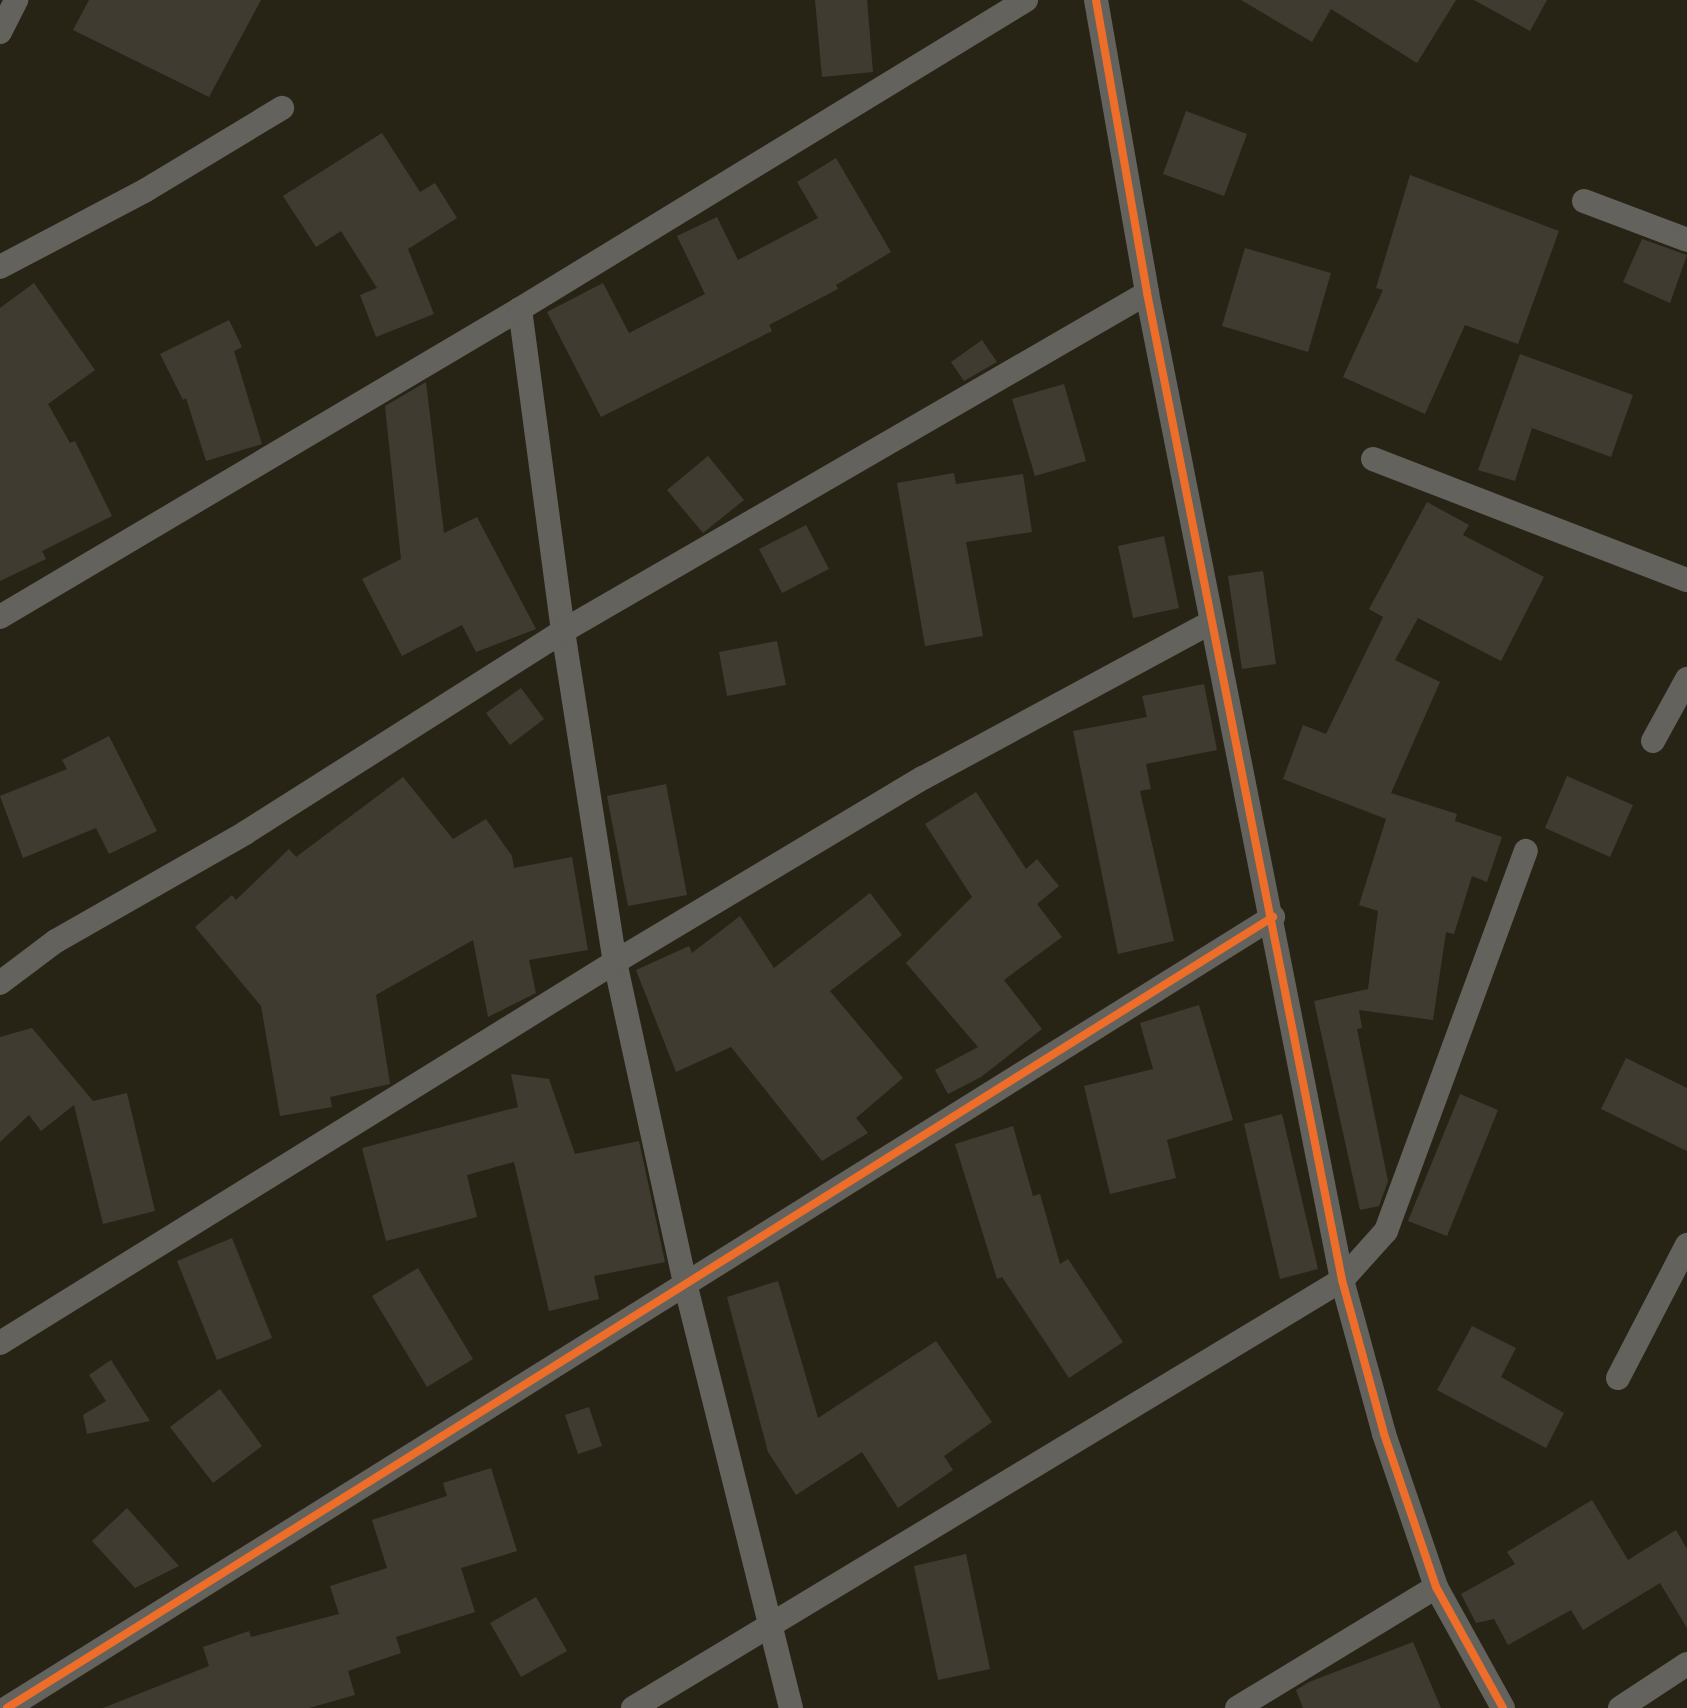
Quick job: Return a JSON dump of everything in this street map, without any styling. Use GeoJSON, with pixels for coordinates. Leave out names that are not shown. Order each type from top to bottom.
{"type":"FeatureCollection","features":[{"type":"Feature","properties":{"kind":"street"},"geometry":{"type":"LineString","coordinates":[[0,32],[16,0]]}},
{"type":"Feature","properties":{"kind":"street"},"geometry":{"type":"LineString","coordinates":[[0,617],[520,309],[1026,0]]}},
{"type":"Feature","properties":{"kind":"street"},"geometry":{"type":"LineString","coordinates":[[1096,0],[1147,293],[1273,917],[1342,1280],[1384,1434],[1436,1587],[1503,1708]]}},
{"type":"Feature","properties":{"kind":"street"},"geometry":{"type":"LineString","coordinates":[[0,267],[146,190],[282,108]]}},
{"type":"Feature","properties":{"kind":"street"},"geometry":{"type":"LineString","coordinates":[[1584,201],[1687,240]]}},
{"type":"Feature","properties":{"kind":"street"},"geometry":{"type":"LineString","coordinates":[[0,983],[56,941],[245,833],[563,631],[1147,293]]}},
{"type":"Feature","properties":{"kind":"street"},"geometry":{"type":"LineString","coordinates":[[520,309],[563,631],[615,962],[685,1283],[791,1708]]}},
{"type":"Feature","properties":{"kind":"street"},"geometry":{"type":"LineString","coordinates":[[1373,459],[1687,580]]}},
{"type":"Feature","properties":{"kind":"street"},"geometry":{"type":"LineString","coordinates":[[0,1343],[615,962],[923,778],[1211,622]]}},
{"type":"Feature","properties":{"kind":"street"},"geometry":{"type":"LineString","coordinates":[[1653,741],[1687,679]]}},
{"type":"Feature","properties":{"kind":"street"},"geometry":{"type":"LineString","coordinates":[[633,1708],[1342,1280],[1386,1231],[1526,851]]}},
{"type":"Feature","properties":{"kind":"street"},"geometry":{"type":"LineString","coordinates":[[7,1708],[1273,917]]}},
{"type":"Feature","properties":{"kind":"street"},"geometry":{"type":"LineString","coordinates":[[1618,1378],[1687,1245]]}},
{"type":"Feature","properties":{"kind":"street"},"geometry":{"type":"LineString","coordinates":[[1237,1708],[1436,1587]]}},
{"type":"Feature","properties":{"kind":"street"},"geometry":{"type":"LineString","coordinates":[[1620,1708],[1687,1664]]}},
{"type":"Feature","properties":{"kind":"building"},"geometry":{"type":"Polygon","coordinates":[[[89,0],[261,0],[209,97],[73,30],[89,0]]]}},
{"type":"Feature","properties":{"kind":"building"},"geometry":{"type":"Polygon","coordinates":[[[815,0],[867,0],[873,72],[822,77],[815,0]]]}},
{"type":"Feature","properties":{"kind":"building"},"geometry":{"type":"Polygon","coordinates":[[[1241,0],[1456,0],[1417,63],[1331,9],[1312,42],[1241,0]]]}},
{"type":"Feature","properties":{"kind":"building"},"geometry":{"type":"Polygon","coordinates":[[[1474,0],[1547,0],[1530,31],[1474,0]]]}},
{"type":"Feature","properties":{"kind":"building"},"geometry":{"type":"Polygon","coordinates":[[[1186,111],[1247,134],[1224,196],[1163,174],[1186,111]]]}},
{"type":"Feature","properties":{"kind":"building"},"geometry":{"type":"Polygon","coordinates":[[[382,133],[420,192],[435,183],[457,218],[408,249],[434,314],[376,337],[360,295],[377,288],[341,231],[316,247],[283,196],[382,133]]]}},
{"type":"Feature","properties":{"kind":"building"},"geometry":{"type":"Polygon","coordinates":[[[836,158],[891,252],[836,285],[838,289],[769,325],[772,331],[601,417],[547,312],[603,283],[629,333],[705,294],[677,236],[717,217],[738,260],[818,218],[797,182],[836,158]]]}},
{"type":"Feature","properties":{"kind":"building"},"geometry":{"type":"Polygon","coordinates":[[[1410,175],[1559,231],[1518,344],[1465,325],[1425,414],[1343,377],[1383,290],[1376,288],[1410,175]]]}},
{"type":"Feature","properties":{"kind":"building"},"geometry":{"type":"Polygon","coordinates":[[[1642,239],[1687,255],[1670,303],[1623,282],[1642,239]]]}},
{"type":"Feature","properties":{"kind":"building"},"geometry":{"type":"Polygon","coordinates":[[[1245,248],[1331,273],[1308,352],[1222,326],[1245,248]]]}},
{"type":"Feature","properties":{"kind":"building"},"geometry":{"type":"Polygon","coordinates":[[[34,283],[95,370],[48,404],[70,443],[75,441],[112,516],[42,551],[46,559],[0,581],[0,308],[34,283]]]}},
{"type":"Feature","properties":{"kind":"building"},"geometry":{"type":"Polygon","coordinates":[[[229,320],[242,347],[234,351],[262,444],[206,461],[186,398],[183,400],[160,354],[229,320]]]}},
{"type":"Feature","properties":{"kind":"building"},"geometry":{"type":"Polygon","coordinates":[[[982,340],[997,362],[964,381],[951,362],[982,340]]]}},
{"type":"Feature","properties":{"kind":"building"},"geometry":{"type":"Polygon","coordinates":[[[1520,354],[1633,395],[1611,457],[1532,428],[1515,481],[1478,470],[1520,354]]]}},
{"type":"Feature","properties":{"kind":"building"},"geometry":{"type":"Polygon","coordinates":[[[426,382],[444,533],[477,517],[536,629],[476,652],[462,625],[402,656],[362,579],[401,559],[385,406],[426,382]]]}},
{"type":"Feature","properties":{"kind":"building"},"geometry":{"type":"Polygon","coordinates":[[[1064,384],[1086,461],[1035,476],[1012,399],[1064,384]]]}},
{"type":"Feature","properties":{"kind":"building"},"geometry":{"type":"Polygon","coordinates":[[[708,456],[744,500],[703,533],[667,490],[708,456]]]}},
{"type":"Feature","properties":{"kind":"building"},"geometry":{"type":"Polygon","coordinates":[[[954,473],[956,484],[1023,474],[1032,532],[966,542],[983,636],[925,646],[897,483],[954,473]]]}},
{"type":"Feature","properties":{"kind":"building"},"geometry":{"type":"Polygon","coordinates":[[[1427,502],[1469,525],[1463,535],[1544,577],[1501,661],[1418,618],[1395,660],[1440,682],[1391,793],[1457,814],[1455,821],[1502,837],[1487,882],[1472,876],[1454,934],[1446,932],[1433,1020],[1359,1010],[1362,1028],[1357,1029],[1388,1181],[1379,1206],[1360,1210],[1314,1001],[1368,989],[1378,911],[1359,905],[1386,819],[1283,779],[1303,725],[1326,734],[1383,617],[1369,609],[1427,502]]]}},
{"type":"Feature","properties":{"kind":"building"},"geometry":{"type":"Polygon","coordinates":[[[806,525],[829,569],[782,593],[759,549],[806,525]]]}},
{"type":"Feature","properties":{"kind":"building"},"geometry":{"type":"Polygon","coordinates":[[[1164,536],[1179,608],[1133,618],[1118,546],[1164,536]]]}},
{"type":"Feature","properties":{"kind":"building"},"geometry":{"type":"Polygon","coordinates":[[[1263,571],[1276,664],[1242,669],[1228,576],[1263,571]]]}},
{"type":"Feature","properties":{"kind":"building"},"geometry":{"type":"Polygon","coordinates":[[[777,641],[786,685],[727,696],[719,652],[777,641]]]}},
{"type":"Feature","properties":{"kind":"building"},"geometry":{"type":"Polygon","coordinates":[[[1204,684],[1217,750],[1146,764],[1151,789],[1140,791],[1174,941],[1118,954],[1073,731],[1147,717],[1142,696],[1204,684]]]}},
{"type":"Feature","properties":{"kind":"building"},"geometry":{"type":"Polygon","coordinates":[[[521,688],[544,719],[510,745],[486,713],[521,688]]]}},
{"type":"Feature","properties":{"kind":"building"},"geometry":{"type":"Polygon","coordinates":[[[109,736],[157,831],[109,854],[96,828],[23,858],[0,796],[67,769],[62,760],[109,736]]]}},
{"type":"Feature","properties":{"kind":"building"},"geometry":{"type":"Polygon","coordinates":[[[1567,776],[1633,805],[1610,857],[1545,828],[1567,776]]]}},
{"type":"Feature","properties":{"kind":"building"},"geometry":{"type":"Polygon","coordinates":[[[403,777],[453,839],[486,819],[512,856],[514,868],[572,857],[588,950],[529,960],[536,993],[488,1017],[473,940],[376,995],[390,1084],[330,1097],[332,1107],[280,1116],[261,1006],[195,927],[232,895],[236,900],[289,849],[296,857],[403,777]]]}},
{"type":"Feature","properties":{"kind":"building"},"geometry":{"type":"Polygon","coordinates":[[[666,784],[687,895],[628,906],[607,796],[666,784]]]}},
{"type":"Feature","properties":{"kind":"building"},"geometry":{"type":"Polygon","coordinates":[[[976,792],[1026,869],[1037,859],[1059,886],[1037,904],[1062,937],[1004,980],[1042,1029],[981,1077],[948,1094],[935,1070],[978,1047],[906,963],[972,897],[925,824],[976,792]]]}},
{"type":"Feature","properties":{"kind":"building"},"geometry":{"type":"Polygon","coordinates":[[[870,893],[902,935],[830,991],[903,1078],[856,1118],[868,1133],[822,1161],[731,1047],[676,1072],[636,970],[689,946],[692,953],[740,916],[774,968],[870,893]]]}},
{"type":"Feature","properties":{"kind":"building"},"geometry":{"type":"Polygon","coordinates":[[[1199,1005],[1233,1120],[1167,1140],[1176,1178],[1110,1194],[1084,1086],[1153,1069],[1140,1023],[1199,1005]]]}},
{"type":"Feature","properties":{"kind":"building"},"geometry":{"type":"Polygon","coordinates":[[[32,1028],[93,1101],[127,1093],[155,1211],[103,1224],[74,1105],[41,1131],[29,1115],[0,1142],[0,1037],[32,1028]]]}},
{"type":"Feature","properties":{"kind":"building"},"geometry":{"type":"Polygon","coordinates":[[[1626,1058],[1687,1088],[1687,1151],[1601,1109],[1626,1058]]]}},
{"type":"Feature","properties":{"kind":"building"},"geometry":{"type":"Polygon","coordinates":[[[511,1074],[549,1079],[575,1154],[639,1141],[665,1262],[594,1276],[599,1299],[549,1311],[514,1162],[467,1175],[477,1217],[386,1241],[362,1148],[518,1107],[511,1074]]]}},
{"type":"Feature","properties":{"kind":"building"},"geometry":{"type":"Polygon","coordinates":[[[1460,1094],[1498,1110],[1447,1236],[1408,1221],[1460,1094]]]}},
{"type":"Feature","properties":{"kind":"building"},"geometry":{"type":"Polygon","coordinates":[[[1282,1114],[1318,1269],[1280,1279],[1244,1124],[1282,1114]]]}},
{"type":"Feature","properties":{"kind":"building"},"geometry":{"type":"Polygon","coordinates":[[[1013,1126],[1033,1196],[1040,1194],[1060,1264],[1068,1259],[1123,1342],[1069,1378],[1002,1277],[997,1279],[955,1144],[1013,1126]]]}},
{"type":"Feature","properties":{"kind":"building"},"geometry":{"type":"Polygon","coordinates":[[[232,1238],[272,1338],[217,1360],[177,1261],[232,1238]]]}},
{"type":"Feature","properties":{"kind":"building"},"geometry":{"type":"Polygon","coordinates":[[[418,1268],[473,1359],[427,1387],[372,1296],[418,1268]]]}},
{"type":"Feature","properties":{"kind":"building"},"geometry":{"type":"Polygon","coordinates":[[[778,1281],[818,1418],[936,1341],[992,1422],[944,1456],[953,1470],[898,1508],[862,1452],[796,1495],[768,1452],[727,1297],[778,1281]]]}},
{"type":"Feature","properties":{"kind":"building"},"geometry":{"type":"Polygon","coordinates":[[[1472,1326],[1516,1348],[1501,1377],[1564,1413],[1546,1448],[1437,1390],[1472,1326]]]}},
{"type":"Feature","properties":{"kind":"building"},"geometry":{"type":"Polygon","coordinates":[[[111,1360],[150,1421],[87,1434],[83,1415],[106,1401],[89,1375],[111,1360]]]}},
{"type":"Feature","properties":{"kind":"building"},"geometry":{"type":"Polygon","coordinates":[[[220,1389],[262,1446],[213,1483],[170,1427],[220,1389]]]}},
{"type":"Feature","properties":{"kind":"building"},"geometry":{"type":"Polygon","coordinates":[[[589,1407],[602,1446],[578,1454],[565,1415],[589,1407]]]}},
{"type":"Feature","properties":{"kind":"building"},"geometry":{"type":"Polygon","coordinates":[[[491,1468],[517,1551],[461,1568],[475,1612],[396,1637],[401,1653],[348,1671],[355,1695],[309,1708],[103,1708],[209,1666],[203,1647],[249,1631],[251,1637],[339,1614],[330,1586],[387,1568],[372,1520],[447,1496],[443,1483],[491,1468]]]}},
{"type":"Feature","properties":{"kind":"building"},"geometry":{"type":"Polygon","coordinates":[[[1592,1500],[1628,1560],[1676,1530],[1687,1549],[1687,1628],[1660,1583],[1583,1630],[1571,1610],[1508,1645],[1494,1619],[1476,1623],[1461,1594],[1515,1564],[1507,1552],[1592,1500]]]}},
{"type":"Feature","properties":{"kind":"building"},"geometry":{"type":"Polygon","coordinates":[[[127,1508],[179,1566],[135,1588],[92,1541],[127,1508]]]}},
{"type":"Feature","properties":{"kind":"building"},"geometry":{"type":"Polygon","coordinates":[[[966,1554],[990,1669],[938,1680],[914,1566],[966,1554]]]}},
{"type":"Feature","properties":{"kind":"building"},"geometry":{"type":"Polygon","coordinates":[[[536,1597],[567,1651],[521,1677],[490,1623],[536,1597]]]}},
{"type":"Feature","properties":{"kind":"building"},"geometry":{"type":"Polygon","coordinates":[[[1413,1642],[1441,1708],[1303,1708],[1296,1690],[1309,1682],[1413,1642]]]}},
{"type":"Feature","properties":{"kind":"cycle path"},"geometry":{"type":"LineString","coordinates":[[1096,0],[1147,293],[1342,1280],[1384,1434],[1436,1587],[1503,1708]]}},
{"type":"Feature","properties":{"kind":"cycle path"},"geometry":{"type":"LineString","coordinates":[[7,1708],[1273,917]]}}]}
